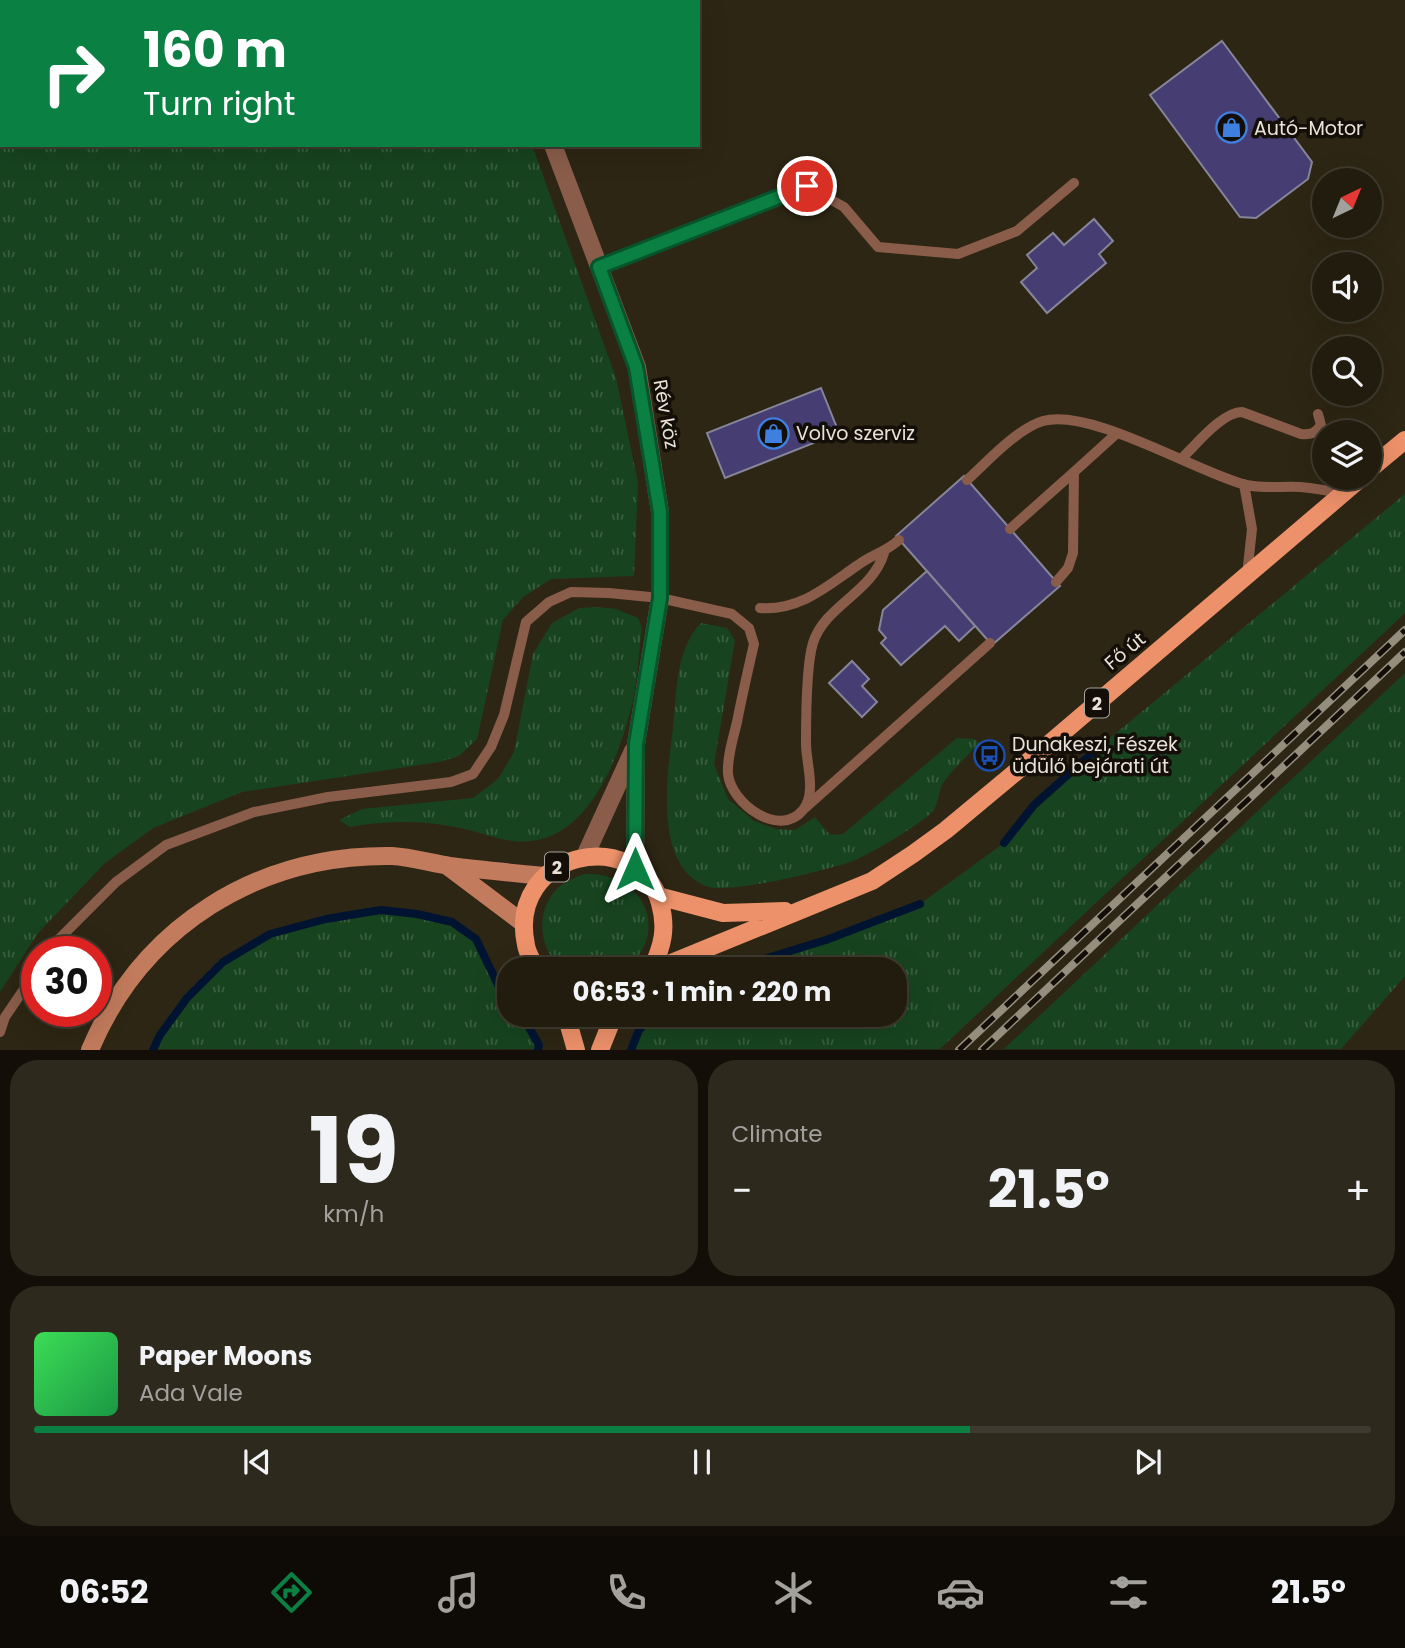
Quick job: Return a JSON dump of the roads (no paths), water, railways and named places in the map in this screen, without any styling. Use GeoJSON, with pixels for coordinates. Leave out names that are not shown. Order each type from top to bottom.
{"type":"FeatureCollection","features":[{"type":"Feature","properties":{"kind":"main road"},"geometry":{"type":"LineString","coordinates":[[1382,459],[1405,440]]}},
{"type":"Feature","properties":{"kind":"main road","name":"Fő út"},"geometry":{"type":"LineString","coordinates":[[684,957],[872,881],[946,830],[1346,490]]}},
{"type":"Feature","properties":{"kind":"main road"},"geometry":{"type":"LineString","coordinates":[[90,1049],[119,994],[177,928],[231,892],[265,878],[320,862],[395,856],[446,865],[545,876]]}},
{"type":"Feature","properties":{"kind":"main road","name":"2"},"geometry":{"type":"LineString","coordinates":[[523,923],[530,898],[545,876],[563,863],[585,856],[620,861],[635,869],[648,881],[658,896]]}},
{"type":"Feature","properties":{"kind":"main road"},"geometry":{"type":"LineString","coordinates":[[446,865],[523,923],[526,948],[530,957]]}},
{"type":"Feature","properties":{"kind":"main road","name":"Fő út"},"geometry":{"type":"LineString","coordinates":[[658,896],[723,913],[802,910]]}},
{"type":"Feature","properties":{"kind":"main road","name":"Fő út"},"geometry":{"type":"LineString","coordinates":[[658,896],[665,921],[662,947],[658,957]]}},
{"type":"Feature","properties":{"kind":"main road"},"geometry":{"type":"LineString","coordinates":[[570,1027],[576,1049]]}},
{"type":"Feature","properties":{"kind":"main road"},"geometry":{"type":"LineString","coordinates":[[600,1049],[609,1027]]}},
{"type":"Feature","properties":{"kind":"street","name":"Rév köz"},"geometry":{"type":"LineString","coordinates":[[554,147],[636,367],[660,512],[660,598],[636,744],[635,869]]}},
{"type":"Feature","properties":{"kind":"street","name":"Rév köz"},"geometry":{"type":"LineString","coordinates":[[585,856],[636,744]]}},
{"type":"Feature","properties":{"kind":"lane"},"geometry":{"type":"LineString","coordinates":[[599,267],[807,186],[844,207],[878,247],[957,254],[1017,231],[1074,183]]}},
{"type":"Feature","properties":{"kind":"lane"},"geometry":{"type":"LineString","coordinates":[[1182,458],[1221,421],[1235,412],[1242,412],[1301,435],[1309,435],[1318,430],[1321,425],[1318,414]]}},
{"type":"Feature","properties":{"kind":"lane"},"geometry":{"type":"LineString","coordinates":[[967,480],[1027,429],[1056,418],[1116,434],[1244,484],[1267,489],[1299,487],[1342,493]]}},
{"type":"Feature","properties":{"kind":"lane"},"geometry":{"type":"LineString","coordinates":[[1010,529],[1116,434]]}},
{"type":"Feature","properties":{"kind":"lane"},"geometry":{"type":"LineString","coordinates":[[1056,582],[1068,568],[1073,553],[1074,471]]}},
{"type":"Feature","properties":{"kind":"lane"},"geometry":{"type":"LineString","coordinates":[[1244,484],[1252,529],[1247,575]]}},
{"type":"Feature","properties":{"kind":"lane"},"geometry":{"type":"LineString","coordinates":[[760,608],[775,609],[800,602],[828,587],[859,564],[884,552],[899,540]]}},
{"type":"Feature","properties":{"kind":"lane"},"geometry":{"type":"LineString","coordinates":[[802,811],[809,798],[810,788],[806,745],[813,642],[828,619],[870,580],[881,564],[884,552]]}},
{"type":"Feature","properties":{"kind":"lane"},"geometry":{"type":"LineString","coordinates":[[62,936],[116,882],[166,845],[254,812],[328,797],[451,782],[473,774],[491,747],[504,715],[526,622],[549,602],[571,592],[660,598],[732,614],[744,623],[752,633],[754,644],[729,755],[730,782],[753,810],[781,822],[792,819],[827,791],[989,642]]}},
{"type":"Feature","properties":{"kind":"lane"},"geometry":{"type":"LineString","coordinates":[[0,1032],[5,1017],[21,994]]}},
{"type":"Feature","properties":{"kind":"waterway"},"geometry":{"type":"LineString","coordinates":[[1004,843],[1034,805],[1098,748]]}},
{"type":"Feature","properties":{"kind":"waterway"},"geometry":{"type":"LineString","coordinates":[[770,957],[826,940],[920,904]]}},
{"type":"Feature","properties":{"kind":"waterway"},"geometry":{"type":"LineString","coordinates":[[153,1050],[160,1035],[187,998],[223,962],[270,934],[326,919],[381,910],[452,922],[476,939],[497,983]]}},
{"type":"Feature","properties":{"kind":"waterway"},"geometry":{"type":"LineString","coordinates":[[529,1027],[539,1045],[538,1050]]}},
{"type":"Feature","properties":{"kind":"waterway"},"geometry":{"type":"LineString","coordinates":[[631,1050],[642,1027]]}},
{"type":"Feature","properties":{"kind":"railway"},"geometry":{"type":"LineString","coordinates":[[959,1050],[1405,630]]}},
{"type":"Feature","properties":{"kind":"railway"},"geometry":{"type":"LineString","coordinates":[[982,1050],[1405,652]]}},
{"type":"Feature","properties":{"kind":"place","name":"Autó-Motor"},"geometry":{"type":"Point","coordinates":[1231,128]}},
{"type":"Feature","properties":{"kind":"place","name":"Volvo szerviz"},"geometry":{"type":"Point","coordinates":[773,433]}},
{"type":"Feature","properties":{"kind":"place","name":"Dunakeszi, Fészek üdülő bejárati út"},"geometry":{"type":"Point","coordinates":[989,755]}}]}
